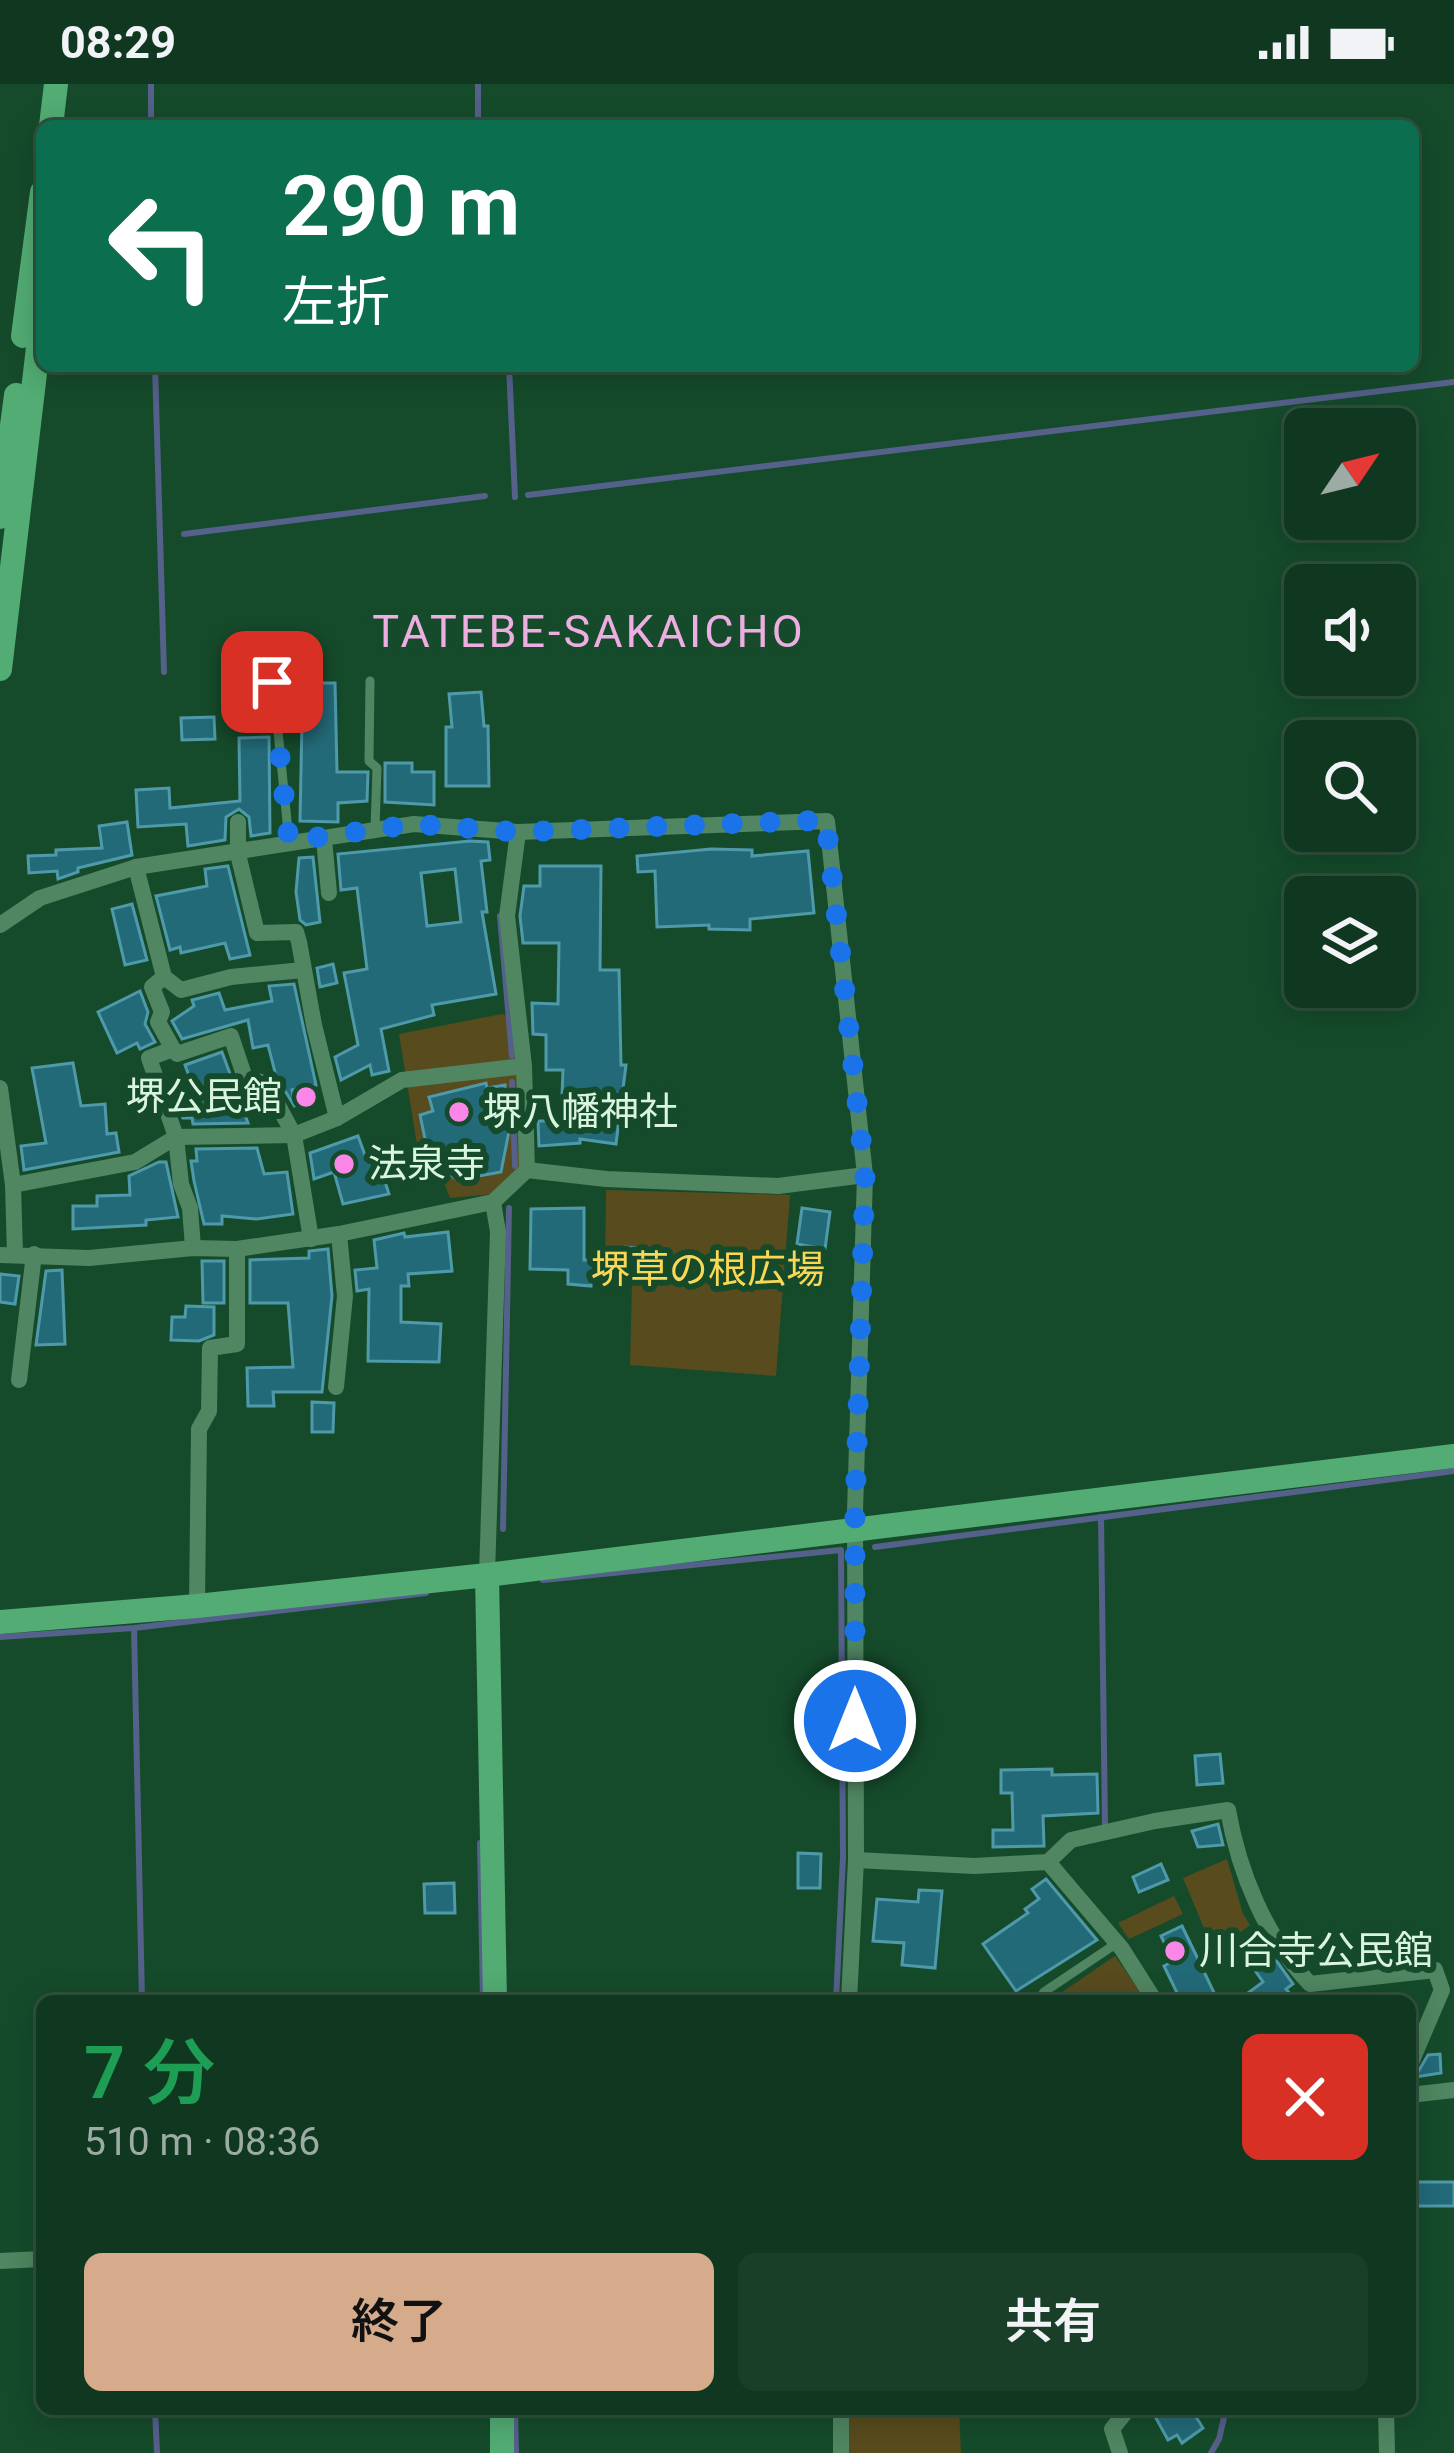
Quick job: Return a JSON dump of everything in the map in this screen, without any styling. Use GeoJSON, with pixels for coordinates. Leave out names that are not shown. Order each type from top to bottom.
{"type":"FeatureCollection","features":[{"type":"Feature","properties":{"kind":"street"},"geometry":{"type":"LineString","coordinates":[[51,120],[56,84]]}},
{"type":"Feature","properties":{"kind":"street"},"geometry":{"type":"LineString","coordinates":[[65,120],[69,84]]}},
{"type":"Feature","properties":{"kind":"street"},"geometry":{"type":"LineString","coordinates":[[0,517],[36,238]]}},
{"type":"Feature","properties":{"kind":"street"},"geometry":{"type":"LineString","coordinates":[[0,669],[36,365]]}},
{"type":"Feature","properties":{"kind":"street"},"geometry":{"type":"LineString","coordinates":[[0,926],[40,898],[136,867],[414,824],[518,832],[826,820],[865,1175],[855,1529],[856,1860],[849,1995]]}},
{"type":"Feature","properties":{"kind":"street"},"geometry":{"type":"LineString","coordinates":[[238,821],[238,854],[257,933],[296,932],[338,1118]]}},
{"type":"Feature","properties":{"kind":"street"},"geometry":{"type":"LineString","coordinates":[[0,1088],[13,1185],[7,1255],[88,1258],[193,1248],[237,1249],[339,1234],[493,1202],[527,1170],[524,1066],[507,916],[518,832]]}},
{"type":"Feature","properties":{"kind":"street"},"geometry":{"type":"LineString","coordinates":[[324,839],[328,893]]}},
{"type":"Feature","properties":{"kind":"street"},"geometry":{"type":"LineString","coordinates":[[136,867],[164,977],[175,989],[231,977],[303,970]]}},
{"type":"Feature","properties":{"kind":"street"},"geometry":{"type":"LineString","coordinates":[[164,977],[152,987],[162,1012],[158,1022],[177,1054],[231,1036],[245,1078],[266,1083],[294,1135],[311,1238]]}},
{"type":"Feature","properties":{"kind":"street"},"geometry":{"type":"LineString","coordinates":[[173,1048],[148,1058],[176,1137],[193,1248]]}},
{"type":"Feature","properties":{"kind":"street"},"geometry":{"type":"LineString","coordinates":[[13,1185],[135,1162],[176,1137],[294,1135],[338,1118],[402,1080],[524,1066]]}},
{"type":"Feature","properties":{"kind":"street"},"geometry":{"type":"LineString","coordinates":[[527,1170],[606,1179],[778,1186],[865,1175]]}},
{"type":"Feature","properties":{"kind":"street"},"geometry":{"type":"LineString","coordinates":[[493,1202],[498,1232],[487,1575],[495,1995]]}},
{"type":"Feature","properties":{"kind":"street"},"geometry":{"type":"LineString","coordinates":[[336,1388],[345,1296],[339,1234]]}},
{"type":"Feature","properties":{"kind":"street"},"geometry":{"type":"LineString","coordinates":[[196,1606],[199,1429],[208,1412],[210,1348],[237,1344],[237,1249]]}},
{"type":"Feature","properties":{"kind":"street"},"geometry":{"type":"LineString","coordinates":[[19,1380],[34,1254]]}},
{"type":"Feature","properties":{"kind":"street"},"geometry":{"type":"LineString","coordinates":[[0,1622],[487,1575],[1454,1456]]}},
{"type":"Feature","properties":{"kind":"street"},"geometry":{"type":"LineString","coordinates":[[856,1860],[974,1866],[1048,1862],[1071,1840],[1228,1810],[1258,1907],[1308,1992],[1436,1970],[1442,1990],[1416,2051]]}},
{"type":"Feature","properties":{"kind":"street"},"geometry":{"type":"LineString","coordinates":[[1048,1862],[1117,1943],[1151,1995]]}},
{"type":"Feature","properties":{"kind":"street"},"geometry":{"type":"LineString","coordinates":[[1416,2094],[1454,2090]]}},
{"type":"Feature","properties":{"kind":"street"},"geometry":{"type":"LineString","coordinates":[[0,2261],[36,2259]]}},
{"type":"Feature","properties":{"kind":"street"},"geometry":{"type":"LineString","coordinates":[[502,2415],[502,2453]]}},
{"type":"Feature","properties":{"kind":"street"},"geometry":{"type":"LineString","coordinates":[[841,2415],[841,2453]]}},
{"type":"Feature","properties":{"kind":"street"},"geometry":{"type":"LineString","coordinates":[[1120,2453],[1112,2429],[1123,2415]]}},
{"type":"Feature","properties":{"kind":"street"},"geometry":{"type":"LineString","coordinates":[[1386,2415],[1387,2453]]}},
{"type":"Feature","properties":{"kind":"lane"},"geometry":{"type":"LineString","coordinates":[[370,681],[369,761],[377,768],[374,831]]}},
{"type":"Feature","properties":{"kind":"lane"},"geometry":{"type":"LineString","coordinates":[[272,682],[289,841]]}},
{"type":"Feature","properties":{"kind":"lane"},"geometry":{"type":"LineString","coordinates":[[1042,1995],[1117,1943]]}},
{"type":"Feature","properties":{"kind":"green space"},"geometry":{"type":"Polygon","coordinates":[[[502,1014],[515,1018],[521,1168],[493,1194],[450,1198],[440,1172],[421,1169],[399,1034],[502,1014]]]}},
{"type":"Feature","properties":{"kind":"green space","name":"堺草の根広場"},"geometry":{"type":"Polygon","coordinates":[[[606,1190],[790,1195],[776,1376],[630,1365],[632,1282],[605,1279],[606,1190]]]}},
{"type":"Feature","properties":{"kind":"green space"},"geometry":{"type":"Polygon","coordinates":[[[1227,1859],[1250,1925],[1214,1952],[1183,1878],[1227,1859]]]}},
{"type":"Feature","properties":{"kind":"green space"},"geometry":{"type":"Polygon","coordinates":[[[1174,1896],[1183,1914],[1129,1939],[1118,1923],[1174,1896]]]}},
{"type":"Feature","properties":{"kind":"green space"},"geometry":{"type":"Polygon","coordinates":[[[1115,1956],[1143,1995],[1058,1995],[1115,1956]]]}},
{"type":"Feature","properties":{"kind":"green space"},"geometry":{"type":"Polygon","coordinates":[[[841,2415],[959,2415],[961,2453],[841,2453],[841,2415]]]}},
{"type":"Feature","properties":{"kind":"building"},"geometry":{"type":"Polygon","coordinates":[[[298,683],[335,683],[337,772],[368,772],[367,801],[338,803],[338,822],[300,821],[298,683]]]}},
{"type":"Feature","properties":{"kind":"building"},"geometry":{"type":"Polygon","coordinates":[[[481,692],[484,726],[488,726],[489,786],[446,786],[446,727],[452,727],[449,694],[481,692]]]}},
{"type":"Feature","properties":{"kind":"building"},"geometry":{"type":"Polygon","coordinates":[[[214,717],[215,739],[182,740],[181,718],[214,717]]]}},
{"type":"Feature","properties":{"kind":"building"},"geometry":{"type":"Polygon","coordinates":[[[269,737],[270,833],[251,836],[249,817],[239,809],[226,817],[225,840],[188,846],[186,824],[138,827],[136,790],[169,788],[170,808],[240,801],[239,738],[269,737]]]}},
{"type":"Feature","properties":{"kind":"building"},"geometry":{"type":"Polygon","coordinates":[[[385,763],[412,763],[412,772],[434,772],[434,805],[385,802],[385,763]]]}},
{"type":"Feature","properties":{"kind":"building"},"geometry":{"type":"Polygon","coordinates":[[[127,822],[132,855],[78,868],[58,879],[57,871],[29,873],[28,856],[102,848],[99,826],[127,822]]]}},
{"type":"Feature","properties":{"kind":"building"},"geometry":{"type":"Polygon","coordinates":[[[488,842],[490,860],[481,861],[487,912],[482,912],[496,994],[432,1005],[434,1015],[381,1029],[389,1071],[372,1075],[370,1065],[341,1080],[335,1057],[358,1045],[344,973],[367,969],[357,888],[341,890],[338,854],[488,842]],[[455,869],[421,873],[427,926],[461,922],[455,869]]]}},
{"type":"Feature","properties":{"kind":"building"},"geometry":{"type":"Polygon","coordinates":[[[752,850],[752,856],[808,851],[814,913],[750,919],[750,930],[709,929],[709,925],[657,927],[655,871],[638,872],[637,856],[752,850]]]}},
{"type":"Feature","properties":{"kind":"building"},"geometry":{"type":"Polygon","coordinates":[[[313,857],[320,922],[306,925],[300,920],[296,892],[299,858],[313,857]]]}},
{"type":"Feature","properties":{"kind":"building"},"geometry":{"type":"Polygon","coordinates":[[[228,866],[250,955],[230,959],[225,943],[181,953],[180,947],[170,950],[156,896],[207,886],[205,869],[228,866]]]}},
{"type":"Feature","properties":{"kind":"building"},"geometry":{"type":"Polygon","coordinates":[[[540,866],[601,866],[600,970],[619,970],[621,1065],[626,1065],[616,1144],[580,1139],[580,1143],[539,1146],[538,1121],[561,1121],[563,1070],[546,1070],[546,1035],[533,1034],[532,1003],[558,1004],[559,943],[523,943],[524,886],[540,886],[540,866]]]}},
{"type":"Feature","properties":{"kind":"building"},"geometry":{"type":"Polygon","coordinates":[[[132,904],[147,960],[125,965],[112,909],[132,904]]]}},
{"type":"Feature","properties":{"kind":"building"},"geometry":{"type":"Polygon","coordinates":[[[333,964],[337,983],[320,987],[317,968],[333,964]]]}},
{"type":"Feature","properties":{"kind":"building"},"geometry":{"type":"Polygon","coordinates":[[[294,984],[316,1085],[292,1090],[295,1107],[276,1076],[268,1045],[253,1048],[248,1020],[182,1039],[172,1021],[194,1006],[192,1000],[219,993],[225,1010],[272,1001],[269,986],[294,984]]]}},
{"type":"Feature","properties":{"kind":"building"},"geometry":{"type":"Polygon","coordinates":[[[140,991],[148,1012],[145,1024],[155,1042],[140,1049],[137,1043],[117,1053],[98,1012],[140,991]]]}},
{"type":"Feature","properties":{"kind":"building"},"geometry":{"type":"Polygon","coordinates":[[[222,1052],[248,1123],[193,1124],[192,1118],[183,1118],[179,1107],[179,1101],[198,1101],[185,1065],[222,1052]]]}},
{"type":"Feature","properties":{"kind":"building"},"geometry":{"type":"Polygon","coordinates":[[[73,1063],[81,1106],[105,1104],[107,1134],[116,1133],[119,1152],[24,1170],[21,1146],[46,1143],[32,1068],[73,1063]]]}},
{"type":"Feature","properties":{"kind":"building"},"geometry":{"type":"Polygon","coordinates":[[[486,1083],[487,1088],[505,1085],[506,1120],[511,1121],[501,1172],[457,1180],[429,1158],[420,1115],[433,1111],[429,1097],[486,1083]]]}},
{"type":"Feature","properties":{"kind":"building","name":"法泉寺"},"geometry":{"type":"Polygon","coordinates":[[[358,1136],[365,1155],[375,1151],[389,1194],[343,1204],[334,1172],[314,1179],[310,1153],[358,1136]]]}},
{"type":"Feature","properties":{"kind":"building"},"geometry":{"type":"Polygon","coordinates":[[[257,1148],[264,1174],[287,1172],[293,1214],[257,1219],[222,1216],[222,1224],[204,1224],[191,1161],[197,1161],[196,1149],[257,1148]]]}},
{"type":"Feature","properties":{"kind":"building"},"geometry":{"type":"Polygon","coordinates":[[[166,1162],[178,1217],[146,1220],[146,1225],[73,1229],[73,1206],[97,1206],[97,1196],[130,1195],[129,1176],[166,1162]]]}},
{"type":"Feature","properties":{"kind":"building"},"geometry":{"type":"Polygon","coordinates":[[[584,1208],[584,1260],[593,1260],[591,1286],[568,1284],[568,1270],[530,1269],[531,1209],[584,1208]]]}},
{"type":"Feature","properties":{"kind":"building"},"geometry":{"type":"Polygon","coordinates":[[[802,1208],[830,1212],[825,1249],[797,1244],[802,1208]]]}},
{"type":"Feature","properties":{"kind":"building"},"geometry":{"type":"Polygon","coordinates":[[[448,1232],[452,1271],[408,1274],[409,1286],[401,1286],[401,1322],[441,1324],[439,1362],[368,1361],[369,1289],[357,1291],[355,1270],[377,1268],[374,1240],[404,1233],[405,1237],[448,1232]]]}},
{"type":"Feature","properties":{"kind":"building"},"geometry":{"type":"Polygon","coordinates":[[[626,1247],[643,1249],[640,1269],[624,1267],[626,1247]]]}},
{"type":"Feature","properties":{"kind":"building"},"geometry":{"type":"Polygon","coordinates":[[[328,1249],[332,1296],[322,1392],[273,1392],[274,1406],[248,1406],[247,1368],[293,1367],[288,1303],[250,1303],[250,1260],[309,1258],[309,1251],[328,1249]]]}},
{"type":"Feature","properties":{"kind":"building"},"geometry":{"type":"Polygon","coordinates":[[[202,1261],[224,1261],[224,1303],[203,1303],[202,1261]]]}},
{"type":"Feature","properties":{"kind":"building"},"geometry":{"type":"Polygon","coordinates":[[[62,1270],[65,1344],[36,1345],[46,1271],[62,1270]]]}},
{"type":"Feature","properties":{"kind":"building"},"geometry":{"type":"Polygon","coordinates":[[[0,1274],[19,1276],[15,1304],[0,1302],[0,1274]]]}},
{"type":"Feature","properties":{"kind":"building"},"geometry":{"type":"Polygon","coordinates":[[[186,1306],[214,1307],[214,1335],[199,1341],[171,1340],[172,1317],[185,1317],[186,1306]]]}},
{"type":"Feature","properties":{"kind":"building"},"geometry":{"type":"Polygon","coordinates":[[[312,1402],[334,1403],[333,1432],[312,1432],[312,1402]]]}},
{"type":"Feature","properties":{"kind":"building"},"geometry":{"type":"Polygon","coordinates":[[[1220,1754],[1223,1783],[1197,1785],[1195,1756],[1220,1754]]]}},
{"type":"Feature","properties":{"kind":"building"},"geometry":{"type":"Polygon","coordinates":[[[1052,1769],[1052,1775],[1097,1774],[1098,1813],[1043,1816],[1044,1846],[993,1847],[993,1830],[1013,1830],[1012,1793],[1001,1793],[1001,1770],[1052,1769]]]}},
{"type":"Feature","properties":{"kind":"building"},"geometry":{"type":"Polygon","coordinates":[[[1218,1824],[1223,1845],[1198,1847],[1192,1831],[1218,1824]]]}},
{"type":"Feature","properties":{"kind":"building"},"geometry":{"type":"Polygon","coordinates":[[[798,1853],[821,1854],[820,1888],[798,1888],[798,1853]]]}},
{"type":"Feature","properties":{"kind":"building"},"geometry":{"type":"Polygon","coordinates":[[[1161,1864],[1168,1880],[1139,1892],[1133,1877],[1161,1864]]]}},
{"type":"Feature","properties":{"kind":"building"},"geometry":{"type":"Polygon","coordinates":[[[1046,1879],[1097,1940],[1016,1991],[983,1944],[1028,1913],[1025,1909],[1039,1899],[1032,1889],[1046,1879]]]}},
{"type":"Feature","properties":{"kind":"building"},"geometry":{"type":"Polygon","coordinates":[[[454,1883],[455,1913],[425,1913],[424,1884],[454,1883]]]}},
{"type":"Feature","properties":{"kind":"building"},"geometry":{"type":"Polygon","coordinates":[[[919,1890],[942,1891],[935,1968],[902,1965],[904,1943],[873,1941],[877,1899],[918,1902],[919,1890]]]}},
{"type":"Feature","properties":{"kind":"building"},"geometry":{"type":"Polygon","coordinates":[[[1182,1926],[1215,1995],[1178,1995],[1164,1966],[1173,1961],[1161,1936],[1182,1926]]]}},
{"type":"Feature","properties":{"kind":"building"},"geometry":{"type":"Polygon","coordinates":[[[1255,1931],[1293,1984],[1286,1989],[1291,1995],[1245,1995],[1263,1982],[1254,1969],[1259,1965],[1242,1940],[1255,1931]]]}},
{"type":"Feature","properties":{"kind":"building"},"geometry":{"type":"Polygon","coordinates":[[[1440,2054],[1441,2073],[1416,2077],[1416,2075],[1428,2055],[1440,2054]]]}},
{"type":"Feature","properties":{"kind":"building"},"geometry":{"type":"Polygon","coordinates":[[[1416,2182],[1454,2182],[1454,2206],[1416,2206],[1416,2182]]]}},
{"type":"Feature","properties":{"kind":"building"},"geometry":{"type":"Polygon","coordinates":[[[1154,2415],[1195,2415],[1203,2428],[1182,2443],[1177,2435],[1168,2440],[1154,2415]]]}},
{"type":"Feature","properties":{"kind":"waterway"},"geometry":{"type":"LineString","coordinates":[[151,84],[151,120]]}},
{"type":"Feature","properties":{"kind":"waterway"},"geometry":{"type":"LineString","coordinates":[[478,84],[478,120]]}},
{"type":"Feature","properties":{"kind":"waterway"},"geometry":{"type":"LineString","coordinates":[[155,372],[164,672]]}},
{"type":"Feature","properties":{"kind":"waterway"},"geometry":{"type":"LineString","coordinates":[[509,372],[515,497]]}},
{"type":"Feature","properties":{"kind":"waterway"},"geometry":{"type":"LineString","coordinates":[[528,495],[1454,382]]}},
{"type":"Feature","properties":{"kind":"waterway"},"geometry":{"type":"LineString","coordinates":[[184,534],[485,496]]}},
{"type":"Feature","properties":{"kind":"waterway"},"geometry":{"type":"LineString","coordinates":[[500,916],[512,1056]]}},
{"type":"Feature","properties":{"kind":"waterway"},"geometry":{"type":"LineString","coordinates":[[512,1082],[515,1166]]}},
{"type":"Feature","properties":{"kind":"waterway"},"geometry":{"type":"LineString","coordinates":[[503,1529],[509,1208]]}},
{"type":"Feature","properties":{"kind":"waterway"},"geometry":{"type":"LineString","coordinates":[[875,1547],[1454,1471]]}},
{"type":"Feature","properties":{"kind":"waterway"},"geometry":{"type":"LineString","coordinates":[[1101,1517],[1105,1828]]}},
{"type":"Feature","properties":{"kind":"waterway"},"geometry":{"type":"LineString","coordinates":[[543,1580],[841,1550],[843,1857],[836,1995]]}},
{"type":"Feature","properties":{"kind":"waterway"},"geometry":{"type":"LineString","coordinates":[[0,1637],[134,1628],[426,1593]]}},
{"type":"Feature","properties":{"kind":"waterway"},"geometry":{"type":"LineString","coordinates":[[134,1628],[142,1995]]}},
{"type":"Feature","properties":{"kind":"waterway"},"geometry":{"type":"LineString","coordinates":[[480,1843],[483,1995]]}},
{"type":"Feature","properties":{"kind":"waterway"},"geometry":{"type":"LineString","coordinates":[[155,2415],[157,2453]]}},
{"type":"Feature","properties":{"kind":"waterway"},"geometry":{"type":"LineString","coordinates":[[515,2415],[516,2453]]}},
{"type":"Feature","properties":{"kind":"waterway"},"geometry":{"type":"LineString","coordinates":[[1211,2453],[1225,2415]]}},
{"type":"Feature","properties":{"kind":"place","name":"堺公民館"},"geometry":{"type":"Point","coordinates":[306,1097]}},
{"type":"Feature","properties":{"kind":"place","name":"堺八幡神社"},"geometry":{"type":"Point","coordinates":[459,1112]}},
{"type":"Feature","properties":{"kind":"place","name":"法泉寺"},"geometry":{"type":"Point","coordinates":[344,1164]}},
{"type":"Feature","properties":{"kind":"place","name":"川合寺公民館"},"geometry":{"type":"Point","coordinates":[1175,1951]}},
{"type":"Feature","properties":{"kind":"district","name":"TATEBE-SAKAICHO"},"geometry":{"type":"Point","coordinates":[589,631]}},
{"type":"Feature","properties":{"kind":"route"},"geometry":{"type":"LineString","coordinates":[[272,682],[289,841],[414,824],[518,832],[826,820],[865,1175],[855,1512],[855,1721]]}}]}
